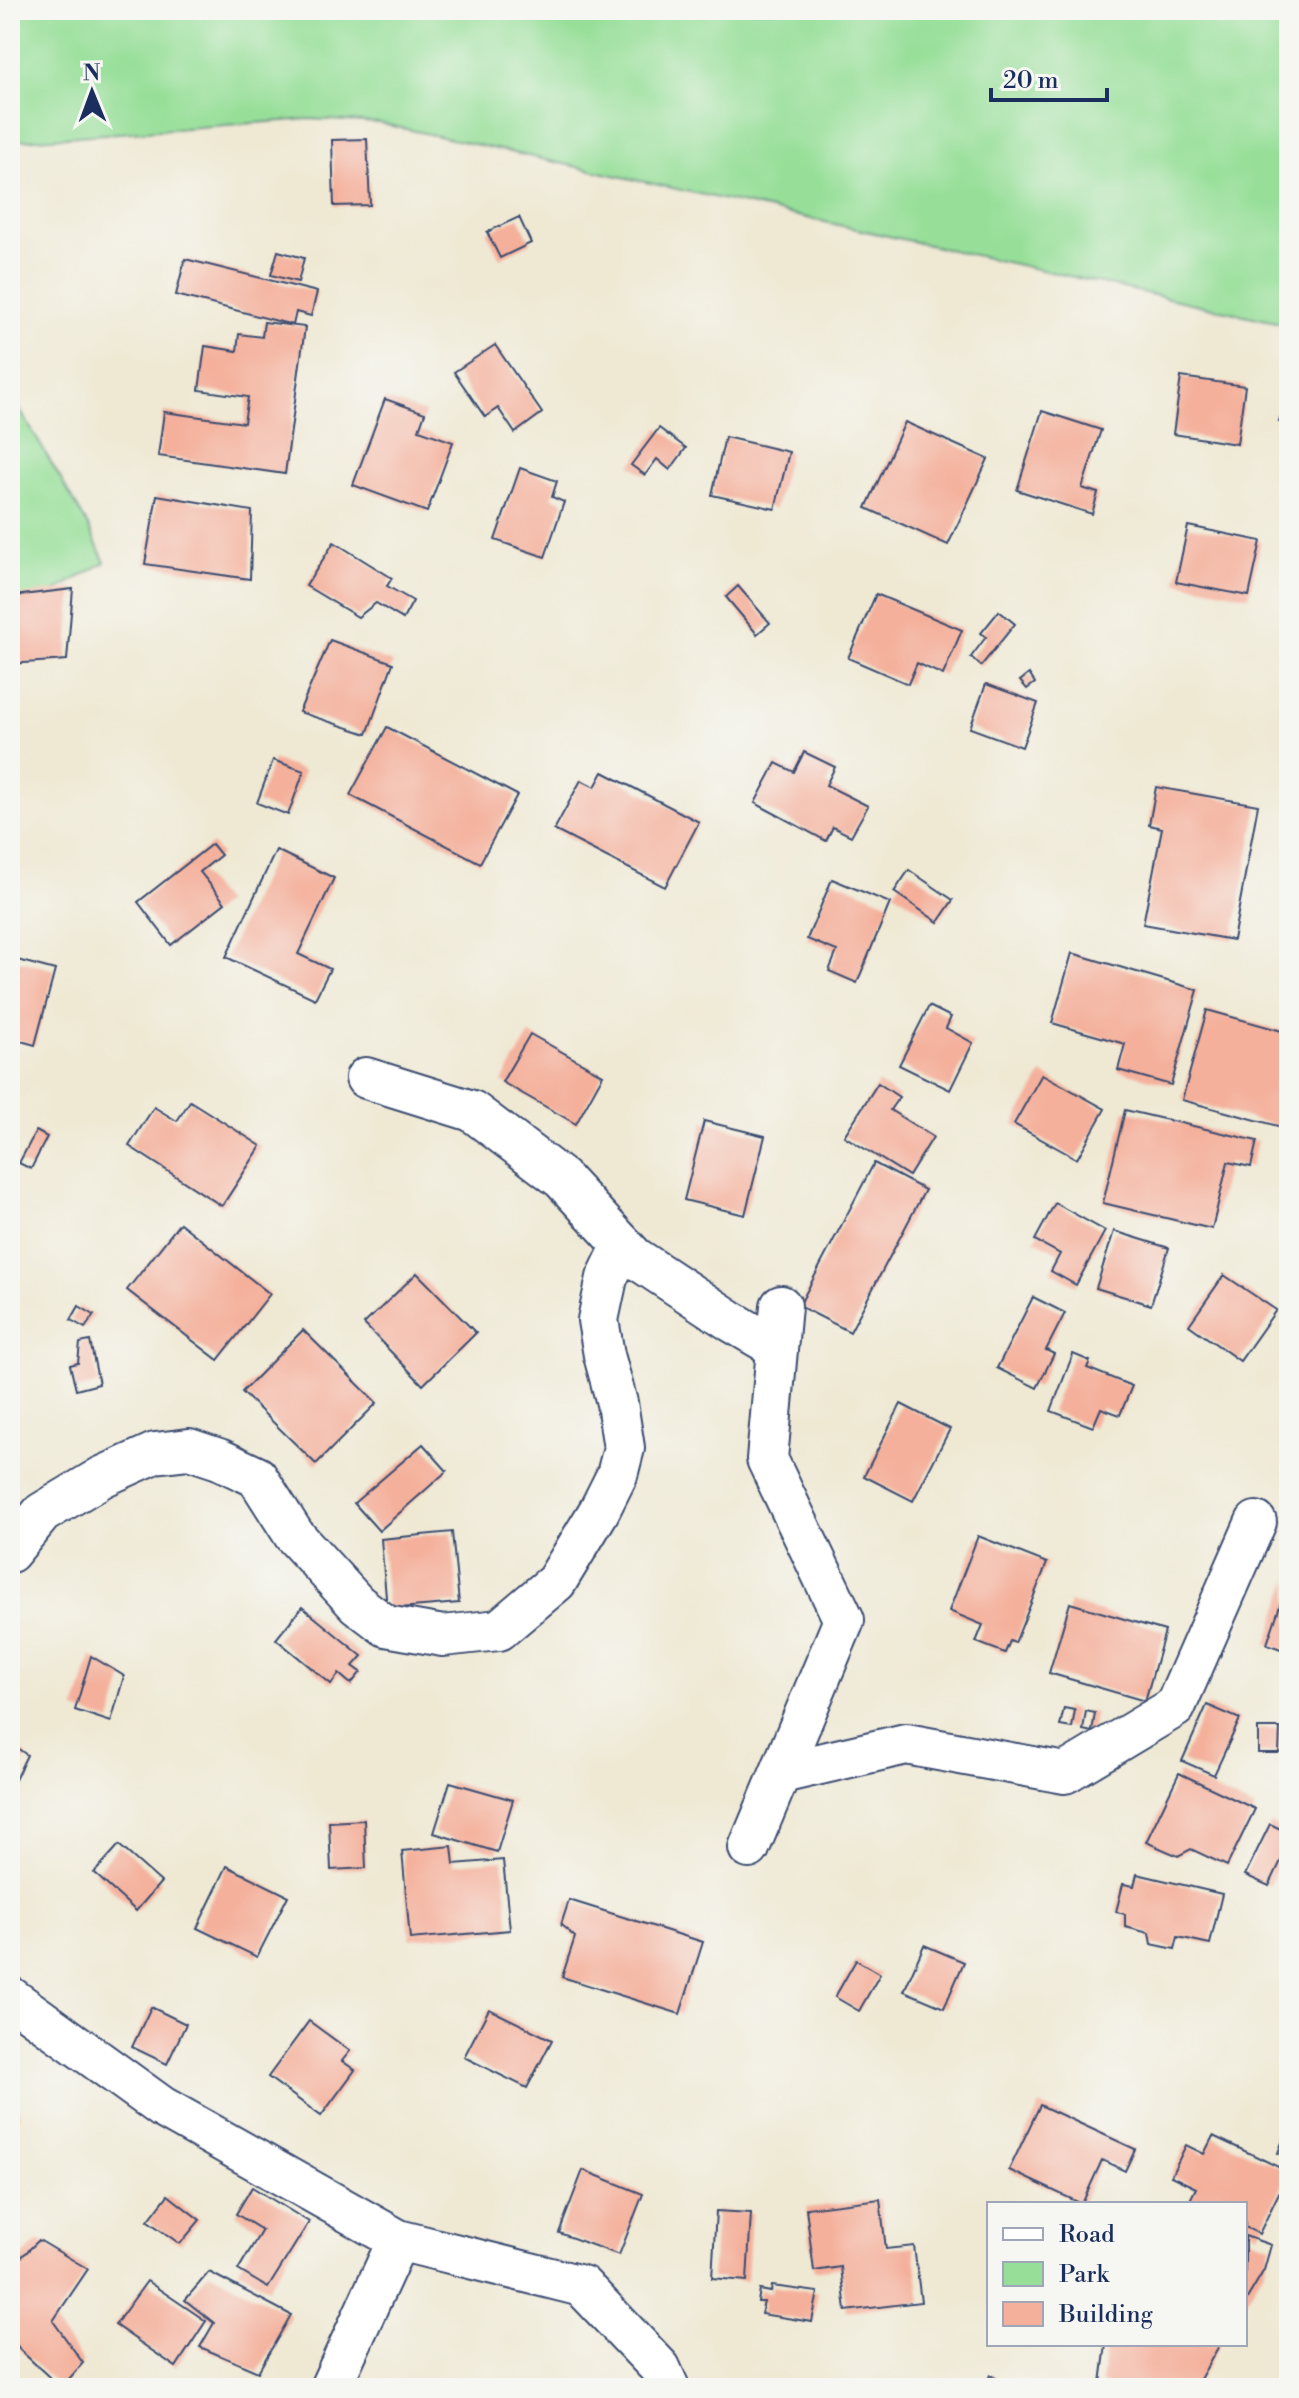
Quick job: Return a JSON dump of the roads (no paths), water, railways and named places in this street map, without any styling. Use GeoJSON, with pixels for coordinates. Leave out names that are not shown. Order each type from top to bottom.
{"type":"FeatureCollection","features":[{"type":"Feature","properties":{"kind":"street"},"geometry":{"type":"LineString","coordinates":[[366,1078],[472,1111],[562,1179],[634,1257],[777,1348]]}},
{"type":"Feature","properties":{"kind":"street"},"geometry":{"type":"LineString","coordinates":[[10,1552],[42,1513],[102,1477],[155,1453],[189,1449],[257,1477],[294,1535],[357,1604],[386,1626],[443,1636],[499,1630],[556,1582],[617,1475],[624,1448],[598,1320],[607,1278],[623,1245]]}},
{"type":"Feature","properties":{"kind":"street"},"geometry":{"type":"LineString","coordinates":[[749,1848],[844,1620],[767,1459],[781,1306]]}},
{"type":"Feature","properties":{"kind":"street"},"geometry":{"type":"LineString","coordinates":[[781,1773],[906,1744],[1065,1773],[1175,1707],[1256,1522]]}},
{"type":"Feature","properties":{"kind":"street"},"geometry":{"type":"LineString","coordinates":[[10,1997],[162,2107],[398,2240],[582,2286],[660,2368],[669,2388]]}},
{"type":"Feature","properties":{"kind":"street"},"geometry":{"type":"LineString","coordinates":[[330,2388],[398,2240]]}}]}
